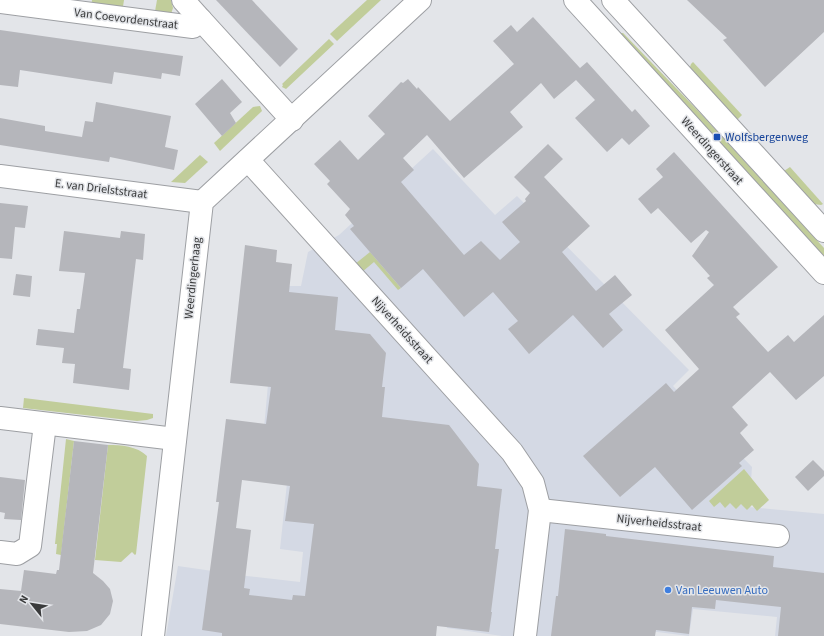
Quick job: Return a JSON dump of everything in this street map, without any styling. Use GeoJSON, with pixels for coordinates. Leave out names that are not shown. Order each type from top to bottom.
{"type":"FeatureCollection","features":[{"type":"Feature","properties":{"kind":"street","name":"Van Coevordenstraat"},"geometry":{"type":"LineString","coordinates":[[183,0],[292,120]]}},
{"type":"Feature","properties":{"kind":"street","name":"Weerdingerstraat"},"geometry":{"type":"LineString","coordinates":[[575,0],[824,273]]}},
{"type":"Feature","properties":{"kind":"street","name":"Van Coevordenstraat"},"geometry":{"type":"LineString","coordinates":[[0,2],[193,27],[201,20]]}},
{"type":"Feature","properties":{"kind":"street"},"geometry":{"type":"LineString","coordinates":[[202,202],[292,120],[411,3]]}},
{"type":"Feature","properties":{"kind":"street"},"geometry":{"type":"LineString","coordinates":[[600,28],[617,4],[824,231]]}},
{"type":"Feature","properties":{"kind":"street","name":"Nijverheidsstraat"},"geometry":{"type":"LineString","coordinates":[[248,160],[512,452],[533,483],[540,510],[525,636]]}},
{"type":"Feature","properties":{"kind":"street","name":"E. van Drielststraat"},"geometry":{"type":"LineString","coordinates":[[0,176],[202,202]]}},
{"type":"Feature","properties":{"kind":"street","name":"Weerdingerhaag"},"geometry":{"type":"LineString","coordinates":[[153,636],[202,202]]}},
{"type":"Feature","properties":{"kind":"street"},"geometry":{"type":"LineString","coordinates":[[0,418],[175,439]]}},
{"type":"Feature","properties":{"kind":"street"},"geometry":{"type":"LineString","coordinates":[[0,552],[16,554],[30,546],[44,424]]}},
{"type":"Feature","properties":{"kind":"street","name":"Nijverheidsstraat"},"geometry":{"type":"LineString","coordinates":[[540,510],[778,536]]}},
{"type":"Feature","properties":{"kind":"shaded area"},"geometry":{"type":"Polygon","coordinates":[[[433,149],[495,215],[517,196],[689,370],[673,386],[752,467],[749,507],[824,514],[824,636],[775,636],[777,617],[693,609],[689,636],[641,630],[640,636],[502,636],[447,628],[449,602],[348,636],[166,636],[178,566],[300,582],[303,552],[280,549],[289,464],[261,461],[277,286],[301,286],[308,252],[339,235],[433,149]]]}},
{"type":"Feature","properties":{"kind":"green space"},"geometry":{"type":"Polygon","coordinates":[[[92,0],[124,0],[122,13],[91,8],[92,0]]]}},
{"type":"Feature","properties":{"kind":"green space"},"geometry":{"type":"Polygon","coordinates":[[[157,0],[171,0],[173,8],[171,14],[154,17],[157,0]]]}},
{"type":"Feature","properties":{"kind":"green space"},"geometry":{"type":"Polygon","coordinates":[[[367,0],[381,0],[337,41],[330,34],[367,0]]]}},
{"type":"Feature","properties":{"kind":"green space"},"geometry":{"type":"Polygon","coordinates":[[[619,33],[623,33],[703,116],[824,248],[824,263],[619,33]]]}},
{"type":"Feature","properties":{"kind":"green space"},"geometry":{"type":"Polygon","coordinates":[[[329,39],[334,44],[286,89],[282,87],[282,84],[329,39]]]}},
{"type":"Feature","properties":{"kind":"green space"},"geometry":{"type":"Polygon","coordinates":[[[693,62],[742,115],[737,120],[690,67],[693,62]]]}},
{"type":"Feature","properties":{"kind":"green space"},"geometry":{"type":"Polygon","coordinates":[[[260,106],[262,111],[220,151],[214,143],[253,107],[260,106]]]}},
{"type":"Feature","properties":{"kind":"green space"},"geometry":{"type":"Polygon","coordinates":[[[200,155],[208,162],[185,183],[171,182],[200,155]]]}},
{"type":"Feature","properties":{"kind":"green space"},"geometry":{"type":"Polygon","coordinates":[[[790,167],[823,204],[814,204],[784,171],[790,167]]]}},
{"type":"Feature","properties":{"kind":"green space"},"geometry":{"type":"Polygon","coordinates":[[[370,252],[401,288],[398,290],[374,262],[362,272],[355,264],[370,252]]]}},
{"type":"Feature","properties":{"kind":"green space"},"geometry":{"type":"Polygon","coordinates":[[[24,398],[153,414],[153,418],[137,421],[23,408],[24,398]]]}},
{"type":"Feature","properties":{"kind":"green space"},"geometry":{"type":"Polygon","coordinates":[[[66,439],[74,441],[61,555],[56,554],[57,544],[55,544],[66,439]]]}},
{"type":"Feature","properties":{"kind":"green space"},"geometry":{"type":"Polygon","coordinates":[[[108,445],[134,448],[147,456],[136,554],[135,555],[132,552],[121,562],[95,560],[108,445]]]}},
{"type":"Feature","properties":{"kind":"green space"},"geometry":{"type":"Polygon","coordinates":[[[744,469],[769,500],[757,511],[752,505],[747,510],[741,504],[736,509],[730,503],[725,508],[720,502],[714,507],[709,501],[744,469]]]}},
{"type":"Feature","properties":{"kind":"building"},"geometry":{"type":"Polygon","coordinates":[[[216,0],[252,0],[298,49],[280,67],[216,0]]]}},
{"type":"Feature","properties":{"kind":"building"},"geometry":{"type":"Polygon","coordinates":[[[687,0],[824,0],[824,32],[765,87],[723,40],[727,38],[687,0]]]}},
{"type":"Feature","properties":{"kind":"building"},"geometry":{"type":"Polygon","coordinates":[[[533,17],[580,68],[587,62],[632,112],[635,109],[650,126],[629,145],[622,138],[607,152],[575,118],[595,100],[576,80],[554,99],[541,83],[510,112],[523,127],[464,178],[427,135],[403,158],[414,170],[401,182],[464,255],[481,241],[500,260],[520,242],[502,222],[526,201],[525,199],[530,193],[514,177],[548,144],[563,159],[544,177],[590,226],[562,252],[596,291],[615,275],[632,295],[609,314],[623,330],[603,348],[573,315],[529,354],[508,329],[518,321],[493,292],[464,317],[423,269],[401,288],[350,229],[354,226],[345,215],[350,209],[327,184],[330,181],[314,164],[340,140],[358,160],[385,134],[368,116],[401,82],[403,83],[408,79],[417,89],[418,87],[450,121],[514,64],[493,41],[511,25],[517,32],[533,17]]]}},
{"type":"Feature","properties":{"kind":"building"},"geometry":{"type":"Polygon","coordinates":[[[0,30],[183,56],[180,76],[162,73],[161,79],[114,72],[112,84],[20,70],[18,87],[0,85],[0,30]]]}},
{"type":"Feature","properties":{"kind":"building"},"geometry":{"type":"Polygon","coordinates":[[[222,79],[242,102],[230,113],[236,123],[222,136],[195,104],[222,79]]]}},
{"type":"Feature","properties":{"kind":"building"},"geometry":{"type":"Polygon","coordinates":[[[96,102],[171,116],[165,147],[178,150],[174,170],[110,157],[109,162],[0,145],[0,118],[45,126],[45,131],[82,137],[85,121],[93,122],[96,102]]]}},
{"type":"Feature","properties":{"kind":"building"},"geometry":{"type":"Polygon","coordinates":[[[674,152],[778,267],[733,307],[740,314],[736,317],[768,352],[788,335],[794,342],[824,315],[824,376],[796,400],[770,372],[732,407],[748,425],[740,433],[754,450],[739,463],[742,466],[692,510],[655,467],[620,497],[583,456],[666,383],[674,392],[699,369],[665,330],[714,285],[707,278],[710,276],[692,256],[709,232],[706,230],[691,243],[658,208],[651,214],[638,199],[663,177],[656,169],[674,152]]]}},
{"type":"Feature","properties":{"kind":"building"},"geometry":{"type":"Polygon","coordinates":[[[0,203],[28,206],[25,228],[15,227],[12,259],[0,258],[0,203]]]}},
{"type":"Feature","properties":{"kind":"building"},"geometry":{"type":"Polygon","coordinates":[[[64,231],[120,238],[121,231],[145,234],[143,260],[136,259],[123,368],[131,369],[129,390],[73,383],[75,364],[62,363],[64,348],[36,345],[38,329],[74,333],[77,309],[80,309],[85,273],[59,271],[64,231]]]}},
{"type":"Feature","properties":{"kind":"building"},"geometry":{"type":"Polygon","coordinates":[[[245,245],[277,250],[276,262],[292,264],[289,292],[338,297],[335,330],[370,334],[386,353],[382,387],[385,387],[382,417],[449,425],[479,464],[477,486],[502,489],[495,549],[499,549],[489,632],[437,626],[436,636],[222,636],[222,633],[202,630],[219,502],[216,502],[226,419],[266,424],[271,387],[230,383],[245,245]],[[242,480],[236,528],[251,530],[244,588],[250,589],[249,595],[292,600],[293,595],[305,596],[314,524],[285,521],[290,486],[242,480]]]}},
{"type":"Feature","properties":{"kind":"building"},"geometry":{"type":"Polygon","coordinates":[[[16,274],[32,276],[30,297],[13,295],[16,274]]]}},
{"type":"Feature","properties":{"kind":"building"},"geometry":{"type":"Polygon","coordinates":[[[74,441],[108,445],[93,573],[110,589],[113,601],[110,614],[101,625],[87,631],[69,632],[0,624],[0,589],[21,591],[24,570],[56,574],[57,570],[59,570],[74,441]]]}},
{"type":"Feature","properties":{"kind":"building"},"geometry":{"type":"Polygon","coordinates":[[[813,460],[824,471],[824,476],[808,491],[795,477],[813,460]]]}},
{"type":"Feature","properties":{"kind":"building"},"geometry":{"type":"Polygon","coordinates":[[[0,477],[25,480],[21,520],[4,519],[5,513],[0,512],[0,477]]]}},
{"type":"Feature","properties":{"kind":"building"},"geometry":{"type":"Polygon","coordinates":[[[565,529],[606,534],[606,536],[774,556],[773,567],[824,573],[824,636],[778,636],[781,607],[716,600],[715,609],[692,607],[689,634],[656,630],[655,636],[551,636],[556,596],[558,596],[565,529]]]}},
{"type":"Feature","properties":{"kind":"place","name":"Wolfsbergenweg"},"geometry":{"type":"Point","coordinates":[717,137]}},
{"type":"Feature","properties":{"kind":"place","name":"Van Leeuwen Auto"},"geometry":{"type":"Point","coordinates":[668,590]}}]}
